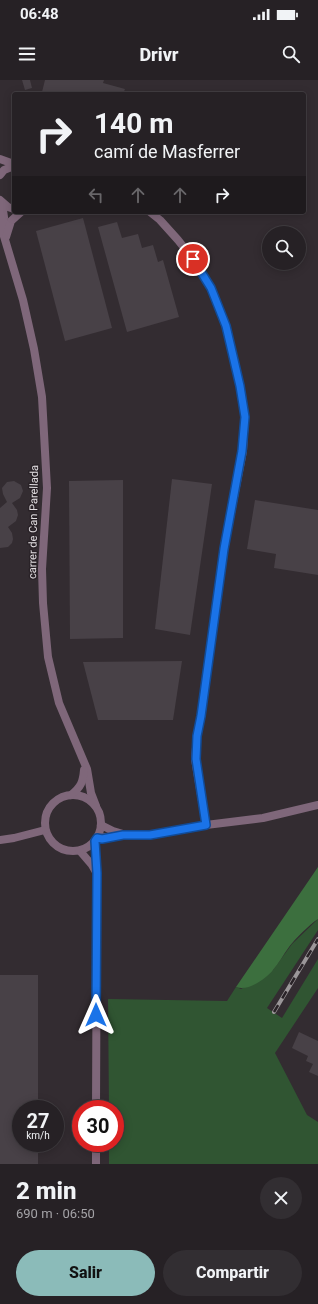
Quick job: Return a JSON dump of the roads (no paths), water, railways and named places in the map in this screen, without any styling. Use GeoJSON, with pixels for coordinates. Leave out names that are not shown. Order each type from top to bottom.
{"type":"FeatureCollection","features":[{"type":"Feature","properties":{"kind":"street"},"geometry":{"type":"LineString","coordinates":[[0,159],[12,164]]}},
{"type":"Feature","properties":{"kind":"street"},"geometry":{"type":"LineString","coordinates":[[0,175],[4,170],[12,166]]}},
{"type":"Feature","properties":{"kind":"street"},"geometry":{"type":"LineString","coordinates":[[1,201],[12,208]]}},
{"type":"Feature","properties":{"kind":"street","name":"carrer de Can Parellada"},"geometry":{"type":"LineString","coordinates":[[1,201],[4,217],[3,233],[23,300],[34,349],[42,397],[47,488],[42,569],[43,603],[48,657],[59,703],[80,751],[96,806]]}},
{"type":"Feature","properties":{"kind":"street","name":"carrer de Can Parellada"},"geometry":{"type":"LineString","coordinates":[[6,244],[7,230],[11,221],[19,214]]}},
{"type":"Feature","properties":{"kind":"street"},"geometry":{"type":"LineString","coordinates":[[152,214],[178,240],[193,259],[211,288],[226,326],[240,386],[245,417],[242,451],[224,549],[197,736],[196,759],[206,825]]}},
{"type":"Feature","properties":{"kind":"street","name":"carrer de Can Parellada"},"geometry":{"type":"LineString","coordinates":[[71,795],[78,789],[83,779],[84,768],[80,751]]}},
{"type":"Feature","properties":{"kind":"street"},"geometry":{"type":"LineString","coordinates":[[80,795],[89,799],[96,806],[102,825],[100,834],[88,847],[80,851],[66,851],[54,845],[48,838],[44,820],[47,810],[53,802],[61,797],[80,795]]}},
{"type":"Feature","properties":{"kind":"street"},"geometry":{"type":"LineString","coordinates":[[96,840],[123,835],[150,835],[206,825],[263,818],[318,806]]}},
{"type":"Feature","properties":{"kind":"street"},"geometry":{"type":"LineString","coordinates":[[102,825],[113,831],[132,835]]}},
{"type":"Feature","properties":{"kind":"street"},"geometry":{"type":"LineString","coordinates":[[0,840],[45,830]]}},
{"type":"Feature","properties":{"kind":"street"},"geometry":{"type":"LineString","coordinates":[[96,840],[96,1100]]}},
{"type":"Feature","properties":{"kind":"street"},"geometry":{"type":"LineString","coordinates":[[80,851],[97,873]]}},
{"type":"Feature","properties":{"kind":"street"},"geometry":{"type":"LineString","coordinates":[[96,1152],[96,1164]]}},
{"type":"Feature","properties":{"kind":"railway"},"geometry":{"type":"LineString","coordinates":[[274,1012],[318,939]]}}]}
